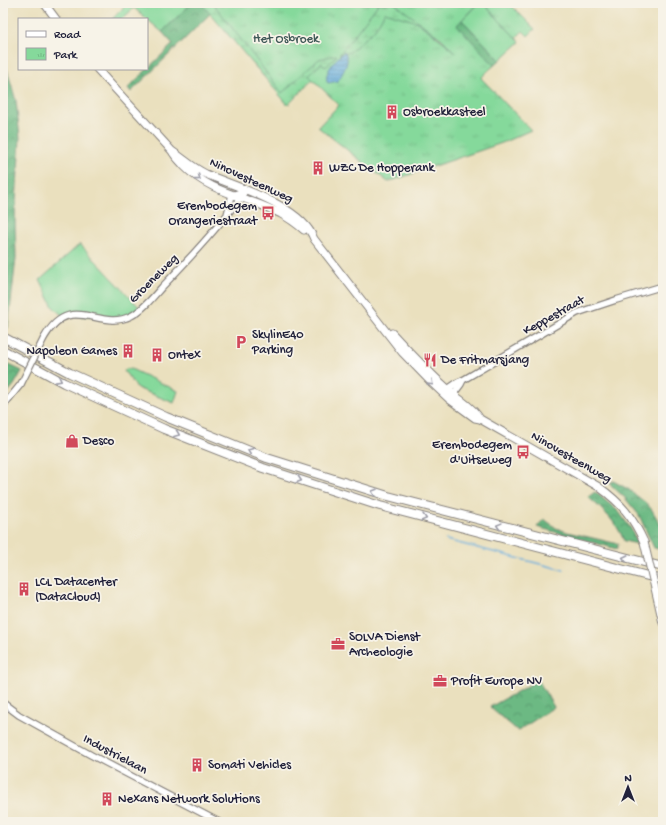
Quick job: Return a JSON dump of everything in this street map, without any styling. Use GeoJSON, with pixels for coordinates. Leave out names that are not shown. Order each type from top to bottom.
{"type":"FeatureCollection","features":[{"type":"Feature","properties":{"kind":"highway"},"geometry":{"type":"LineString","coordinates":[[3,337],[70,373],[166,417],[266,458],[388,496],[663,567]]}},
{"type":"Feature","properties":{"kind":"highway"},"geometry":{"type":"LineString","coordinates":[[3,350],[64,383],[157,426],[263,468],[380,506],[663,580]]}},
{"type":"Feature","properties":{"kind":"main road"},"geometry":{"type":"LineString","coordinates":[[44,3],[55,18]]}},
{"type":"Feature","properties":{"kind":"main road","name":"Ninovesteenweg"},"geometry":{"type":"LineString","coordinates":[[98,70],[175,156],[195,176],[205,183],[289,218],[314,239],[402,352],[475,418],[480,419],[599,487],[624,507],[633,519],[644,542],[663,623]]}},
{"type":"Feature","properties":{"kind":"main road","name":"Ninovesteenweg"},"geometry":{"type":"LineString","coordinates":[[172,152],[187,163],[205,173],[272,201],[294,214],[312,234],[314,239]]}},
{"type":"Feature","properties":{"kind":"street"},"geometry":{"type":"LineString","coordinates":[[232,195],[246,190]]}},
{"type":"Feature","properties":{"kind":"street","name":"Groeneweg"},"geometry":{"type":"LineString","coordinates":[[3,406],[21,384],[44,338],[56,322],[64,317],[74,315],[123,319],[137,312],[201,248],[246,190]]}},
{"type":"Feature","properties":{"kind":"street","name":"Groeneweg"},"geometry":{"type":"LineString","coordinates":[[226,216],[232,195]]}},
{"type":"Feature","properties":{"kind":"street","name":"Keppestraat"},"geometry":{"type":"LineString","coordinates":[[444,391],[577,313],[663,286]]}},
{"type":"Feature","properties":{"kind":"street","name":"Keppestraat"},"geometry":{"type":"LineString","coordinates":[[451,397],[463,380]]}},
{"type":"Feature","properties":{"kind":"street","name":"Industrielaan"},"geometry":{"type":"LineString","coordinates":[[3,704],[19,716],[219,822]]}},
{"type":"Feature","properties":{"kind":"green space"},"geometry":{"type":"Polygon","coordinates":[[[128,3],[192,3],[162,32],[148,20],[148,18],[146,18],[134,8],[123,18],[113,18],[128,3]]]}},
{"type":"Feature","properties":{"kind":"green space"},"geometry":{"type":"Polygon","coordinates":[[[192,3],[209,3],[214,10],[131,92],[128,88],[173,44],[162,32],[192,3]]]}},
{"type":"Feature","properties":{"kind":"green space","name":"Het Osbroek"},"geometry":{"type":"Polygon","coordinates":[[[201,3],[475,3],[446,34],[393,38],[319,73],[288,105],[201,3]]]}},
{"type":"Feature","properties":{"kind":"green space","name":"Het Osbroek"},"geometry":{"type":"Polygon","coordinates":[[[213,3],[379,3],[339,55],[350,52],[375,29],[385,12],[417,22],[445,43],[456,54],[443,40],[394,3],[478,3],[457,25],[494,65],[481,78],[531,130],[502,143],[388,182],[318,127],[339,105],[309,76],[321,63],[326,67],[337,55],[319,59],[282,93],[213,3]]]}},
{"type":"Feature","properties":{"kind":"green space"},"geometry":{"type":"Polygon","coordinates":[[[478,3],[483,3],[520,42],[500,60],[462,20],[478,3]]]}},
{"type":"Feature","properties":{"kind":"green space"},"geometry":{"type":"Polygon","coordinates":[[[483,3],[509,3],[535,29],[528,36],[523,31],[516,38],[483,3]]]}},
{"type":"Feature","properties":{"kind":"green space"},"geometry":{"type":"Polygon","coordinates":[[[462,20],[500,60],[480,78],[443,40],[462,20]]]}},
{"type":"Feature","properties":{"kind":"green space"},"geometry":{"type":"Polygon","coordinates":[[[3,55],[16,101],[20,138],[15,219],[16,258],[8,328],[3,326],[3,55]]]}},
{"type":"Feature","properties":{"kind":"green space"},"geometry":{"type":"Polygon","coordinates":[[[80,244],[141,309],[123,319],[91,316],[64,317],[53,307],[40,280],[80,244]]]}},
{"type":"Feature","properties":{"kind":"green space"},"geometry":{"type":"Polygon","coordinates":[[[3,362],[22,371],[14,385],[3,398],[3,362]]]}},
{"type":"Feature","properties":{"kind":"green space"},"geometry":{"type":"Polygon","coordinates":[[[126,369],[131,369],[178,391],[174,403],[137,388],[124,371],[126,369]]]}},
{"type":"Feature","properties":{"kind":"green space"},"geometry":{"type":"Polygon","coordinates":[[[613,481],[628,489],[646,503],[652,510],[663,529],[663,550],[654,548],[639,515],[625,498],[609,483],[613,481]]]}},
{"type":"Feature","properties":{"kind":"green space"},"geometry":{"type":"Polygon","coordinates":[[[595,492],[619,512],[631,529],[638,544],[624,541],[618,528],[588,497],[595,492]]]}},
{"type":"Feature","properties":{"kind":"green space"},"geometry":{"type":"Polygon","coordinates":[[[544,519],[556,528],[567,532],[618,544],[617,549],[537,527],[544,519]]]}},
{"type":"Feature","properties":{"kind":"green space"},"geometry":{"type":"Polygon","coordinates":[[[538,680],[554,707],[518,731],[490,707],[538,680]]]}},
{"type":"Feature","properties":{"kind":"water"},"geometry":{"type":"Polygon","coordinates":[[[344,52],[347,60],[340,78],[337,81],[328,83],[327,75],[331,66],[344,52]]]}},
{"type":"Feature","properties":{"kind":"waterway"},"geometry":{"type":"LineString","coordinates":[[446,540],[564,570]]}},
{"type":"Feature","properties":{"kind":"place","name":"Osbroekkasteel"},"geometry":{"type":"Point","coordinates":[392,112]}},
{"type":"Feature","properties":{"kind":"place","name":"WZC De Hopperank"},"geometry":{"type":"Point","coordinates":[318,168]}},
{"type":"Feature","properties":{"kind":"place","name":"Erembodegem Orangeriestraat"},"geometry":{"type":"Point","coordinates":[268,213]}},
{"type":"Feature","properties":{"kind":"place","name":"SkylinE40 Parking"},"geometry":{"type":"Point","coordinates":[241,342]}},
{"type":"Feature","properties":{"kind":"place","name":"Napoleon Games"},"geometry":{"type":"Point","coordinates":[128,351]}},
{"type":"Feature","properties":{"kind":"place","name":"Ontex"},"geometry":{"type":"Point","coordinates":[157,355]}},
{"type":"Feature","properties":{"kind":"place","name":"De Fritmarsjang"},"geometry":{"type":"Point","coordinates":[430,360]}},
{"type":"Feature","properties":{"kind":"place","name":"Desco"},"geometry":{"type":"Point","coordinates":[72,441]}},
{"type":"Feature","properties":{"kind":"place","name":"Erembodegem d'Uitseweg"},"geometry":{"type":"Point","coordinates":[523,452]}},
{"type":"Feature","properties":{"kind":"place","name":"LCL Datacenter (DataCloud)"},"geometry":{"type":"Point","coordinates":[24,589]}},
{"type":"Feature","properties":{"kind":"place","name":"SOLVA Dienst Archeologie"},"geometry":{"type":"Point","coordinates":[338,644]}},
{"type":"Feature","properties":{"kind":"place","name":"Profit Europe NV"},"geometry":{"type":"Point","coordinates":[440,681]}},
{"type":"Feature","properties":{"kind":"place","name":"Somati Vehicles"},"geometry":{"type":"Point","coordinates":[197,765]}},
{"type":"Feature","properties":{"kind":"place","name":"Nexans Network Solutions"},"geometry":{"type":"Point","coordinates":[107,799]}}]}
